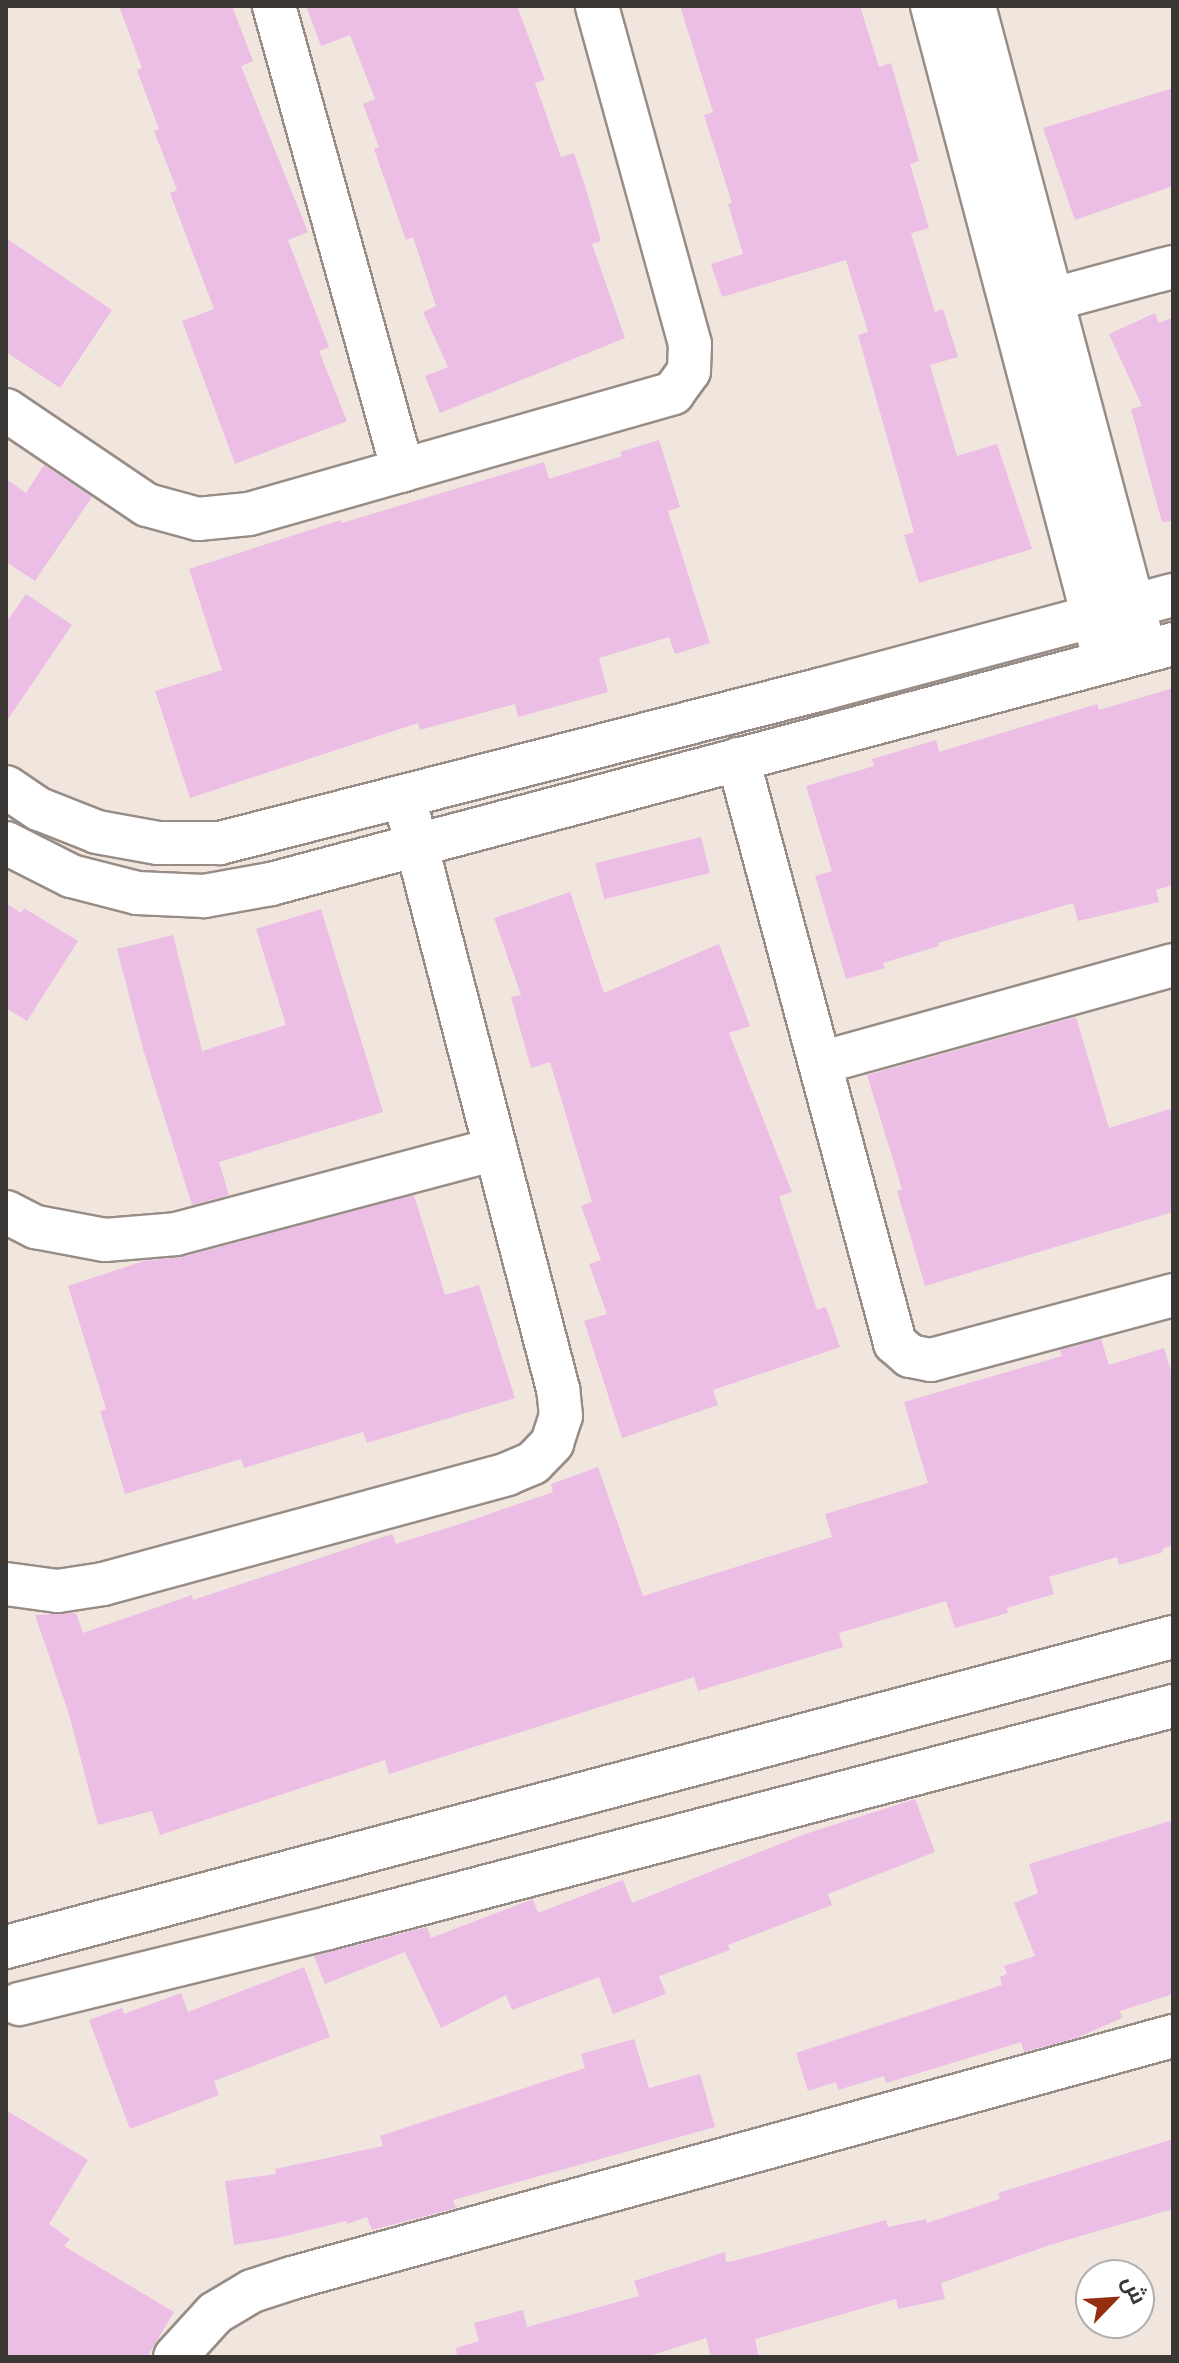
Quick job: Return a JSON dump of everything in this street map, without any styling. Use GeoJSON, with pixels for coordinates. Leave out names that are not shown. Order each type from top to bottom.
{"type":"FeatureCollection","features":[{"type":"Feature","properties":{"kind":"street"},"geometry":{"type":"LineString","coordinates":[[274,6],[403,470]]}},
{"type":"Feature","properties":{"kind":"street"},"geometry":{"type":"LineString","coordinates":[[6,410],[147,505],[198,519],[249,514],[673,393],[689,371],[687,331],[597,6]]}},
{"type":"Feature","properties":{"kind":"street"},"geometry":{"type":"LineString","coordinates":[[932,6],[1105,662]]}},
{"type":"Feature","properties":{"kind":"street"},"geometry":{"type":"LineString","coordinates":[[6,843],[71,876],[137,893],[204,896],[271,884],[1159,648],[1154,600],[1053,299],[974,6]]}},
{"type":"Feature","properties":{"kind":"street"},"geometry":{"type":"LineString","coordinates":[[1012,311],[1173,267]]}},
{"type":"Feature","properties":{"kind":"street"},"geometry":{"type":"LineString","coordinates":[[6,787],[39,809],[97,832],[158,843],[220,843],[1154,600]]}},
{"type":"Feature","properties":{"kind":"street"},"geometry":{"type":"LineString","coordinates":[[738,759],[887,1323],[895,1343],[910,1356],[931,1360],[1173,1295]]}},
{"type":"Feature","properties":{"kind":"street"},"geometry":{"type":"LineString","coordinates":[[6,1584],[58,1591],[103,1584],[507,1474],[533,1463],[552,1443],[561,1416],[558,1389],[404,797]]}},
{"type":"Feature","properties":{"kind":"street"},"geometry":{"type":"LineString","coordinates":[[820,1063],[1173,965]]}},
{"type":"Feature","properties":{"kind":"street"},"geometry":{"type":"LineString","coordinates":[[6,1212],[36,1227],[105,1240],[176,1234],[495,1149]]}},
{"type":"Feature","properties":{"kind":"street"},"geometry":{"type":"LineString","coordinates":[[12,2016],[21,1984],[6,1950],[1173,1637]]}},
{"type":"Feature","properties":{"kind":"street"},"geometry":{"type":"LineString","coordinates":[[12,2016],[458,1894],[1173,1706]]}},
{"type":"Feature","properties":{"kind":"street"},"geometry":{"type":"LineString","coordinates":[[788,1740],[805,1803]]}},
{"type":"Feature","properties":{"kind":"street"},"geometry":{"type":"LineString","coordinates":[[441,1832],[458,1894]]}},
{"type":"Feature","properties":{"kind":"street"},"geometry":{"type":"LineString","coordinates":[[175,2357],[215,2313],[252,2291],[292,2278],[1173,2036]]}},
{"type":"Feature","properties":{"kind":"building"},"geometry":{"type":"Polygon","coordinates":[[[119,6],[232,6],[253,61],[241,66],[308,232],[288,240],[329,347],[319,351],[347,421],[235,464],[182,321],[214,309],[170,193],[177,190],[154,131],[159,129],[137,70],[142,68],[119,6]]]}},
{"type":"Feature","properties":{"kind":"building"},"geometry":{"type":"Polygon","coordinates":[[[306,6],[517,6],[545,80],[535,83],[561,157],[574,153],[586,189],[601,241],[592,244],[625,338],[440,413],[425,376],[448,367],[423,312],[436,306],[413,237],[406,240],[374,149],[379,147],[363,104],[375,99],[350,35],[321,46],[306,6]]]}},
{"type":"Feature","properties":{"kind":"building"},"geometry":{"type":"Polygon","coordinates":[[[680,6],[860,6],[879,67],[891,63],[919,161],[910,164],[929,228],[911,233],[935,312],[943,309],[958,357],[930,365],[957,456],[997,444],[1032,549],[919,583],[904,535],[914,532],[858,335],[868,332],[846,260],[722,297],[711,264],[743,254],[728,204],[732,203],[704,115],[713,112],[680,6]]]}},
{"type":"Feature","properties":{"kind":"building"},"geometry":{"type":"Polygon","coordinates":[[[1173,88],[1173,186],[1075,220],[1043,128],[1173,88]]]}},
{"type":"Feature","properties":{"kind":"building"},"geometry":{"type":"Polygon","coordinates":[[[6,238],[112,310],[60,388],[6,352],[6,238]]]}},
{"type":"Feature","properties":{"kind":"building"},"geometry":{"type":"Polygon","coordinates":[[[1155,313],[1159,323],[1173,317],[1173,521],[1162,522],[1131,409],[1142,406],[1109,334],[1155,313]]]}},
{"type":"Feature","properties":{"kind":"building"},"geometry":{"type":"Polygon","coordinates":[[[659,440],[680,507],[668,511],[710,643],[675,654],[669,637],[599,658],[608,692],[518,717],[515,704],[420,730],[418,723],[190,798],[155,691],[222,670],[189,569],[341,520],[342,523],[544,462],[549,479],[622,456],[620,452],[659,440]]]}},
{"type":"Feature","properties":{"kind":"building"},"geometry":{"type":"Polygon","coordinates":[[[44,465],[92,497],[35,581],[6,562],[6,479],[26,493],[44,465]]]}},
{"type":"Feature","properties":{"kind":"building"},"geometry":{"type":"Polygon","coordinates":[[[26,594],[72,625],[6,722],[6,623],[26,594]]]}},
{"type":"Feature","properties":{"kind":"building"},"geometry":{"type":"Polygon","coordinates":[[[1173,688],[1173,885],[1156,890],[1159,902],[1078,921],[1073,903],[938,943],[939,946],[883,963],[885,968],[846,979],[815,876],[832,871],[806,786],[874,766],[872,759],[936,740],[939,752],[1097,704],[1099,710],[1173,688]]]}},
{"type":"Feature","properties":{"kind":"building"},"geometry":{"type":"Polygon","coordinates":[[[701,837],[710,873],[604,899],[595,863],[701,837]]]}},
{"type":"Feature","properties":{"kind":"building"},"geometry":{"type":"Polygon","coordinates":[[[570,892],[604,993],[719,944],[750,1026],[729,1033],[792,1192],[779,1196],[817,1310],[826,1307],[840,1347],[713,1390],[718,1405],[622,1438],[584,1321],[607,1314],[589,1264],[601,1260],[581,1206],[592,1202],[550,1062],[531,1068],[511,997],[521,995],[494,918],[570,892]]]}},
{"type":"Feature","properties":{"kind":"building"},"geometry":{"type":"Polygon","coordinates":[[[6,903],[21,913],[24,908],[78,941],[27,1021],[6,1008],[6,903]]]}},
{"type":"Feature","properties":{"kind":"building"},"geometry":{"type":"Polygon","coordinates":[[[321,909],[383,1112],[219,1162],[229,1195],[192,1205],[143,1049],[117,949],[173,935],[202,1051],[286,1025],[256,929],[321,909]]]}},
{"type":"Feature","properties":{"kind":"building"},"geometry":{"type":"Polygon","coordinates":[[[1076,1017],[1109,1128],[1173,1108],[1173,1212],[925,1286],[897,1191],[902,1189],[867,1075],[1076,1017]]]}},
{"type":"Feature","properties":{"kind":"building"},"geometry":{"type":"Polygon","coordinates":[[[414,1195],[445,1295],[479,1285],[515,1398],[367,1443],[363,1432],[244,1468],[241,1459],[125,1494],[100,1411],[106,1409],[68,1286],[144,1261],[182,1257],[414,1195]]]}},
{"type":"Feature","properties":{"kind":"building"},"geometry":{"type":"Polygon","coordinates":[[[1101,1339],[1109,1365],[1164,1348],[1173,1377],[1173,1545],[1162,1549],[1163,1552],[1119,1565],[1117,1557],[1049,1577],[1054,1594],[1007,1608],[1008,1613],[955,1628],[946,1601],[839,1633],[843,1647],[698,1691],[694,1677],[389,1774],[385,1760],[160,1835],[152,1811],[98,1825],[69,1714],[35,1615],[76,1613],[83,1633],[192,1595],[193,1600],[392,1534],[396,1544],[463,1523],[553,1492],[551,1484],[598,1467],[643,1596],[832,1537],[825,1514],[928,1483],[904,1402],[1062,1356],[1060,1350],[1101,1339]]]}},
{"type":"Feature","properties":{"kind":"building"},"geometry":{"type":"Polygon","coordinates":[[[915,1799],[935,1852],[828,1894],[832,1905],[728,1945],[730,1950],[659,1976],[666,1994],[613,2014],[599,1977],[512,2010],[506,1995],[441,2028],[405,1952],[325,1984],[314,1956],[427,1927],[431,1938],[533,1899],[538,1913],[623,1880],[632,1903],[805,1834],[915,1799]]]}},
{"type":"Feature","properties":{"kind":"building"},"geometry":{"type":"Polygon","coordinates":[[[1173,1820],[1173,1994],[1120,2011],[1122,2018],[1076,2038],[1024,2052],[1021,2042],[886,2083],[884,2076],[838,2090],[836,2082],[808,2091],[796,2053],[1002,1985],[1000,1977],[1007,1974],[1004,1966],[1035,1956],[1014,1903],[1038,1893],[1029,1864],[1173,1820]]]}},
{"type":"Feature","properties":{"kind":"building"},"geometry":{"type":"Polygon","coordinates":[[[304,1967],[330,2037],[214,2081],[219,2095],[130,2129],[89,2020],[122,2008],[124,2014],[181,1993],[188,2012],[304,1967]]]}},
{"type":"Feature","properties":{"kind":"building"},"geometry":{"type":"Polygon","coordinates":[[[634,2039],[649,2088],[700,2074],[715,2127],[453,2200],[456,2208],[372,2230],[367,2217],[347,2224],[346,2221],[234,2245],[225,2181],[276,2174],[275,2169],[383,2146],[380,2136],[585,2068],[581,2054],[634,2039]]]}},
{"type":"Feature","properties":{"kind":"building"},"geometry":{"type":"Polygon","coordinates":[[[6,2110],[88,2160],[49,2224],[70,2239],[64,2246],[174,2312],[147,2357],[6,2357],[6,2110]]]}},
{"type":"Feature","properties":{"kind":"building"},"geometry":{"type":"Polygon","coordinates":[[[1173,2139],[1173,2209],[1050,2245],[941,2283],[945,2299],[898,2309],[896,2299],[755,2339],[759,2357],[711,2357],[706,2338],[646,2357],[457,2357],[456,2348],[479,2341],[474,2323],[523,2310],[527,2327],[639,2296],[634,2281],[725,2252],[726,2262],[734,2261],[886,2220],[888,2227],[926,2219],[927,2223],[1000,2199],[998,2193],[1173,2139]]]}}]}
